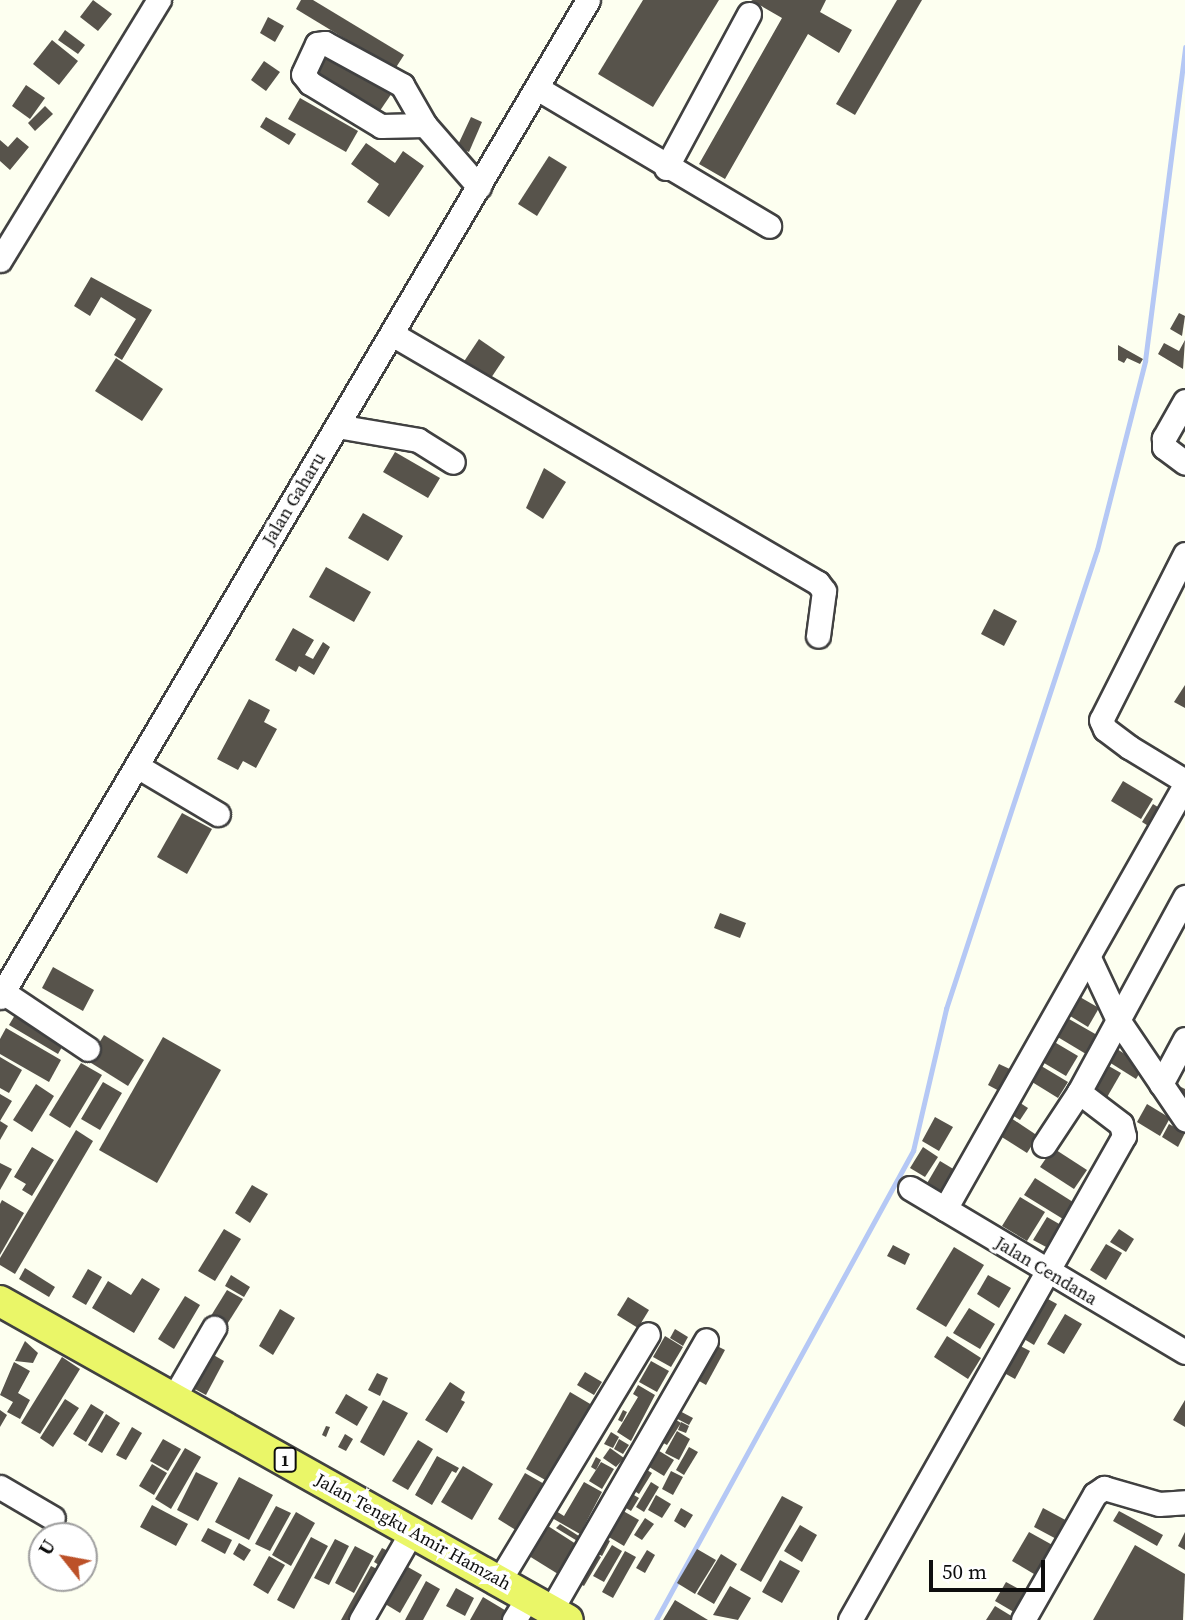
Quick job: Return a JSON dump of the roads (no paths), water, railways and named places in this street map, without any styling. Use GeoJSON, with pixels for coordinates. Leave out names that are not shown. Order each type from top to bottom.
{"type":"FeatureCollection","features":[{"type":"Feature","properties":{"kind":"main road","name":"Jalan Tengku Amir Hamzah"},"geometry":{"type":"LineString","coordinates":[[0,1301],[174,1396],[499,1581],[540,1612]]}},
{"type":"Feature","properties":{"kind":"street"},"geometry":{"type":"LineString","coordinates":[[0,260],[159,0]]}},
{"type":"Feature","properties":{"kind":"street","name":"Jalan Gaharu"},"geometry":{"type":"LineString","coordinates":[[1,995],[588,0]]}},
{"type":"Feature","properties":{"kind":"street"},"geometry":{"type":"LineString","coordinates":[[666,168],[749,14]]}},
{"type":"Feature","properties":{"kind":"street"},"geometry":{"type":"LineString","coordinates":[[425,125],[381,126],[310,83],[303,74],[317,44],[324,43],[395,80],[425,125],[479,187]]}},
{"type":"Feature","properties":{"kind":"street"},"geometry":{"type":"LineString","coordinates":[[537,88],[666,168],[769,226]]}},
{"type":"Feature","properties":{"kind":"street"},"geometry":{"type":"LineString","coordinates":[[391,334],[818,583],[824,591],[818,636]]}},
{"type":"Feature","properties":{"kind":"street"},"geometry":{"type":"LineString","coordinates":[[1185,401],[1164,438],[1164,447],[1185,463]]}},
{"type":"Feature","properties":{"kind":"street"},"geometry":{"type":"LineString","coordinates":[[337,426],[418,440],[453,462]]}},
{"type":"Feature","properties":{"kind":"street"},"geometry":{"type":"LineString","coordinates":[[945,1209],[1089,958],[1185,783],[1105,729],[1101,720],[1185,554]]}},
{"type":"Feature","properties":{"kind":"street"},"geometry":{"type":"LineString","coordinates":[[136,766],[218,814]]}},
{"type":"Feature","properties":{"kind":"street"},"geometry":{"type":"LineString","coordinates":[[1044,1145],[1079,1092],[1185,897]]}},
{"type":"Feature","properties":{"kind":"street"},"geometry":{"type":"LineString","coordinates":[[1089,958],[1118,1020],[1185,1119]]}},
{"type":"Feature","properties":{"kind":"street"},"geometry":{"type":"LineString","coordinates":[[1,995],[88,1049]]}},
{"type":"Feature","properties":{"kind":"street"},"geometry":{"type":"LineString","coordinates":[[1161,1084],[1185,1039]]}},
{"type":"Feature","properties":{"kind":"street"},"geometry":{"type":"LineString","coordinates":[[850,1620],[1125,1132],[1121,1124],[1079,1092]]}},
{"type":"Feature","properties":{"kind":"street","name":"Jalan Cendana"},"geometry":{"type":"LineString","coordinates":[[910,1188],[1044,1272],[1185,1352]]}},
{"type":"Feature","properties":{"kind":"street"},"geometry":{"type":"LineString","coordinates":[[174,1396],[214,1328]]}},
{"type":"Feature","properties":{"kind":"street"},"geometry":{"type":"LineString","coordinates":[[499,1581],[648,1334]]}},
{"type":"Feature","properties":{"kind":"street"},"geometry":{"type":"LineString","coordinates":[[540,1612],[706,1340]]}},
{"type":"Feature","properties":{"kind":"street"},"geometry":{"type":"LineString","coordinates":[[0,1487],[53,1518]]}},
{"type":"Feature","properties":{"kind":"street"},"geometry":{"type":"LineString","coordinates":[[1023,1620],[1095,1494],[1104,1488],[1159,1504],[1185,1502]]}},
{"type":"Feature","properties":{"kind":"street"},"geometry":{"type":"LineString","coordinates":[[361,1620],[411,1533]]}},
{"type":"Feature","properties":{"kind":"waterway"},"geometry":{"type":"LineString","coordinates":[[656,1620],[913,1151],[946,1009],[1097,550],[1145,361],[1185,48]]}}]}
